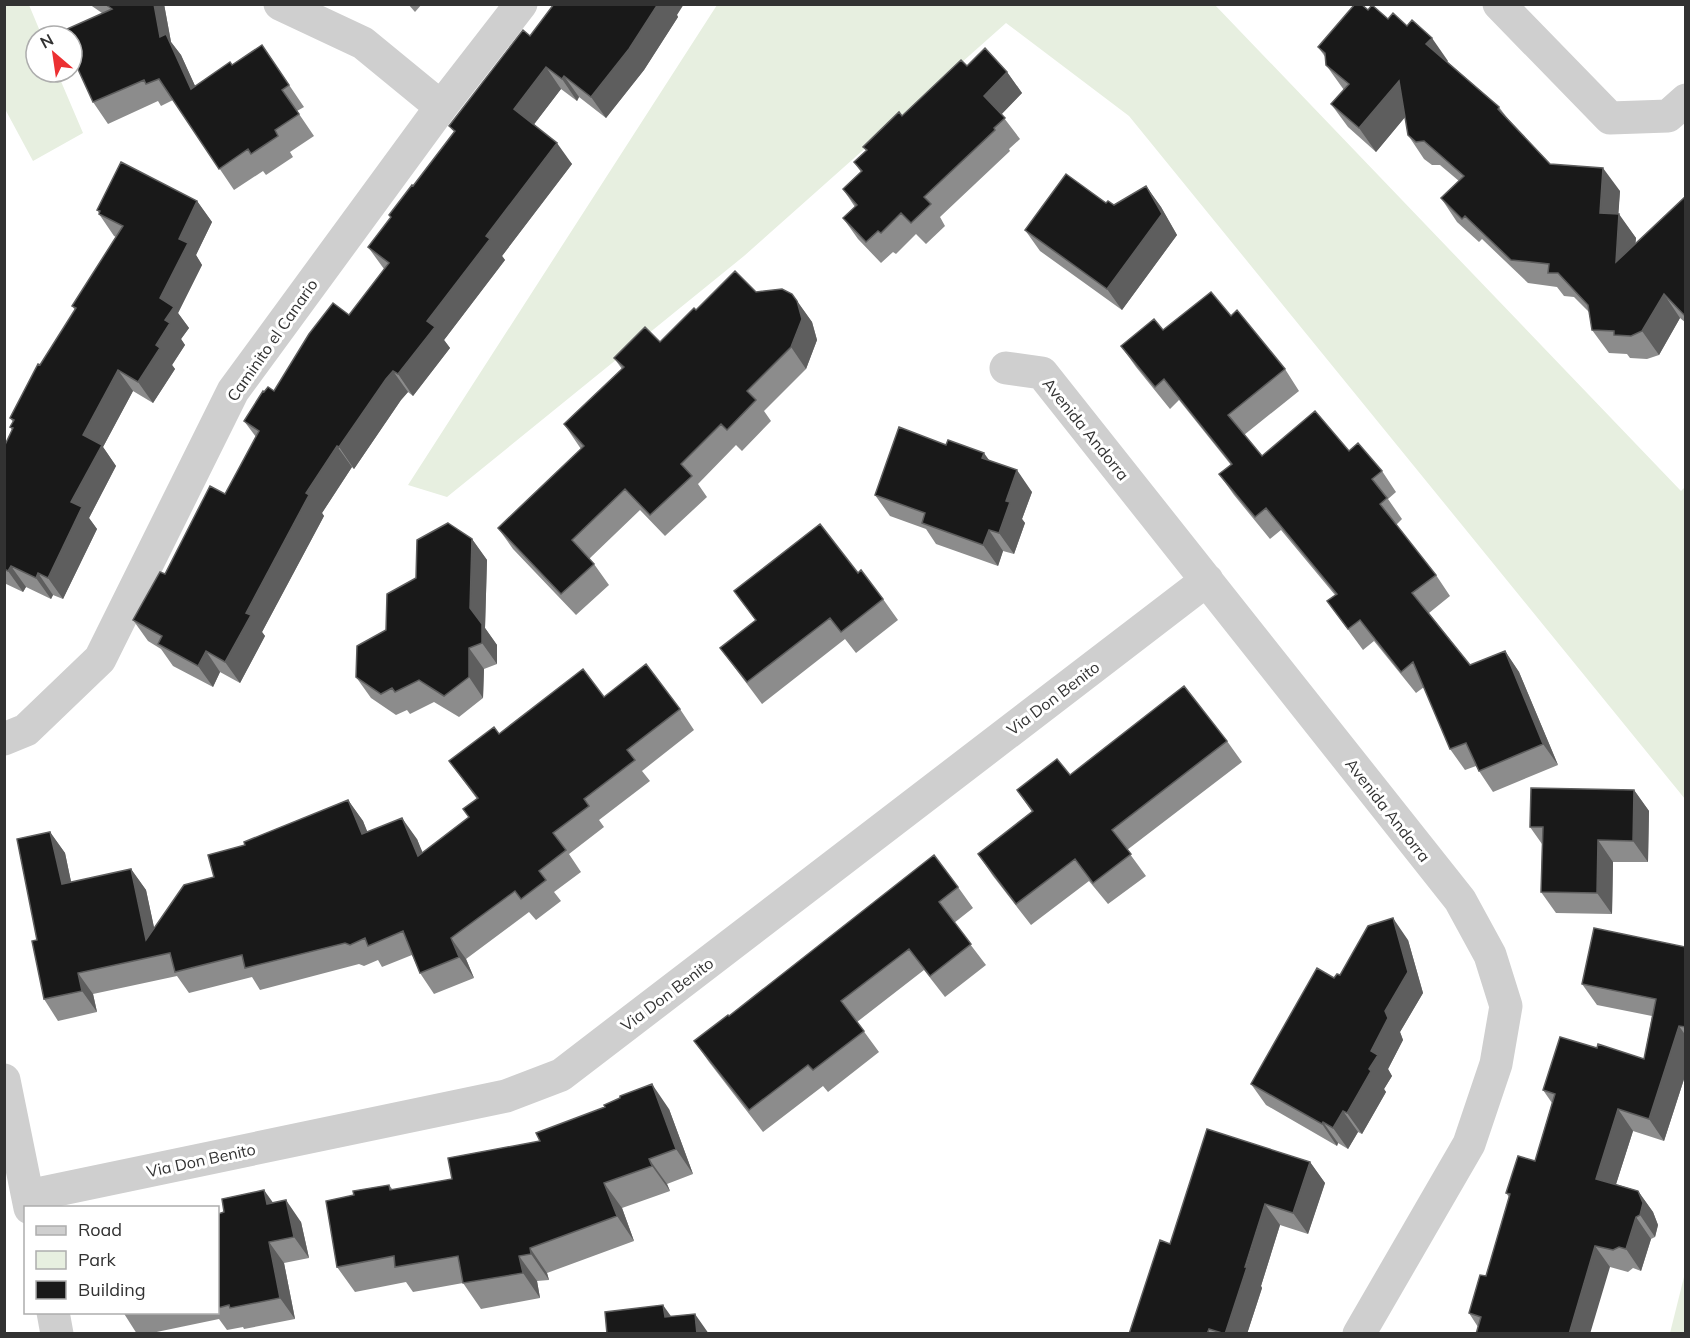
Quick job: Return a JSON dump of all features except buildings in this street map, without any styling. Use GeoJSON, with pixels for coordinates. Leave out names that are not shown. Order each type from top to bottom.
{"type":"FeatureCollection","features":[{"type":"Feature","properties":{"kind":"street"},"geometry":{"type":"LineString","coordinates":[[280,4],[363,43],[441,107]]}},
{"type":"Feature","properties":{"kind":"street","name":"Caminito el Canario"},"geometry":{"type":"LineString","coordinates":[[4,739],[26,730],[100,659],[233,391],[441,107],[521,4]]}},
{"type":"Feature","properties":{"kind":"street"},"geometry":{"type":"LineString","coordinates":[[1499,4],[1610,118],[1668,116],[1686,100]]}},
{"type":"Feature","properties":{"kind":"street","name":"Avenida Andorra"},"geometry":{"type":"LineString","coordinates":[[1006,368],[1042,373],[1460,900],[1490,955],[1506,1006],[1496,1064],[1469,1144],[1359,1334]]}},
{"type":"Feature","properties":{"kind":"street","name":"Via Don Benito"},"geometry":{"type":"LineString","coordinates":[[29,1202],[506,1096],[561,1075],[1207,580]]}},
{"type":"Feature","properties":{"kind":"street"},"geometry":{"type":"LineString","coordinates":[[4,1080],[29,1202]]}},
{"type":"Feature","properties":{"kind":"street"},"geometry":{"type":"LineString","coordinates":[[53,1314],[57,1334]]}},
{"type":"Feature","properties":{"kind":"green space"},"geometry":{"type":"Polygon","coordinates":[[[4,5],[29,5],[37,24],[24,24],[24,84],[62,84],[83,133],[33,161],[5,109],[4,5]]]}},
{"type":"Feature","properties":{"kind":"green space"},"geometry":{"type":"Polygon","coordinates":[[[717,5],[1215,5],[1681,491],[1685,487],[1685,799],[1129,116],[1006,23],[744,256],[447,497],[408,485],[717,5]]]}},
{"type":"Feature","properties":{"kind":"green space"},"geometry":{"type":"Polygon","coordinates":[[[1685,1273],[1685,1333],[1670,1333],[1685,1273]]]}}]}
